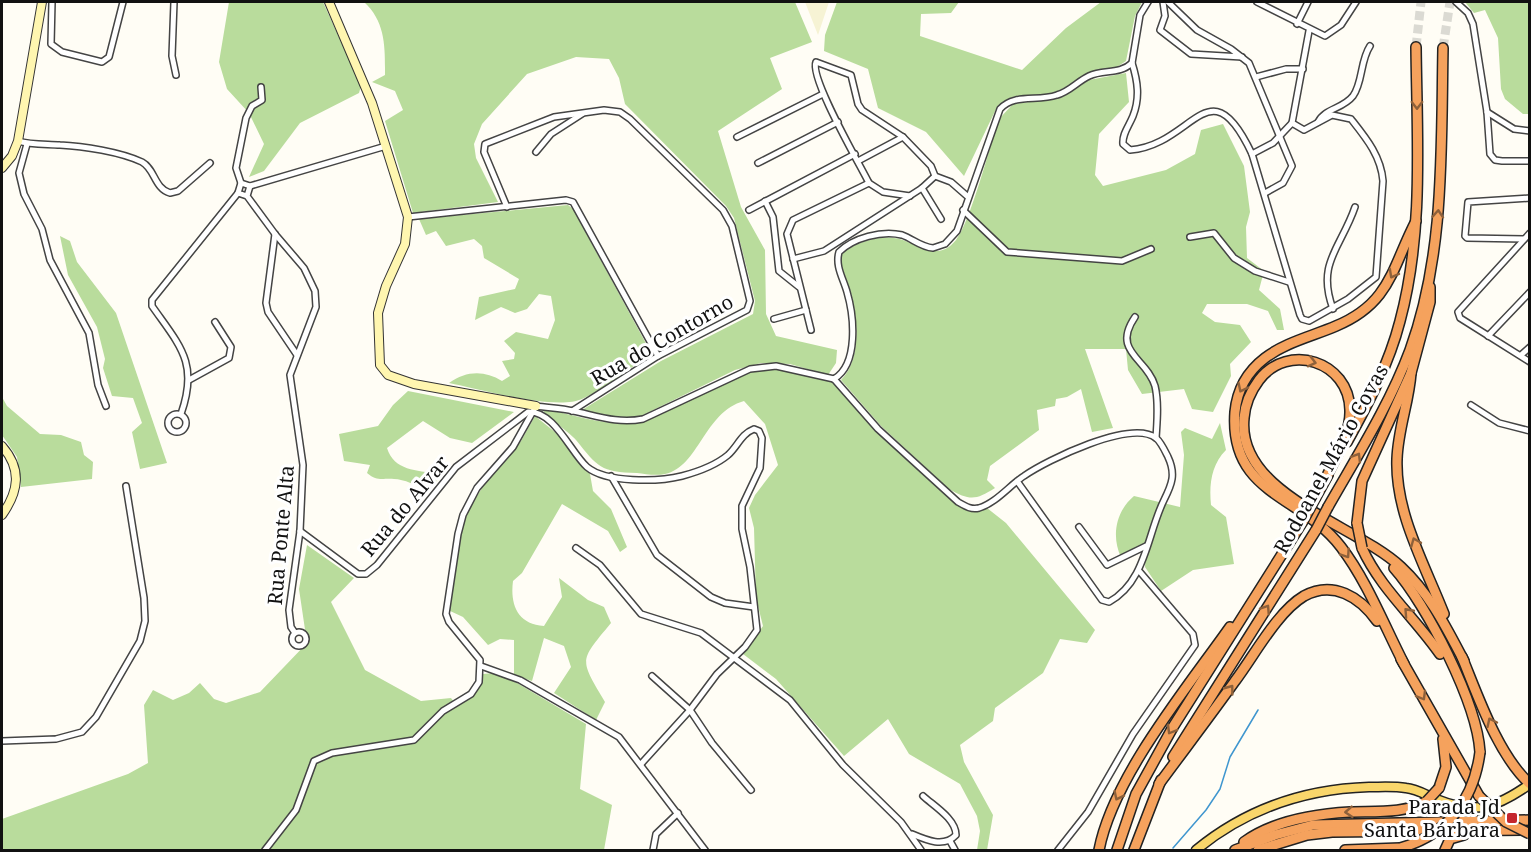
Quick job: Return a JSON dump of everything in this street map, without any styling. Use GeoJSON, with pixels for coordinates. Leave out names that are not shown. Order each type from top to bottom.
{"type":"FeatureCollection","features":[{"type":"Feature","properties":{"kind":"highway","name":"Rodoanel Mário Covas"},"geometry":{"type":"LineString","coordinates":[[1117,850],[1136,794],[1173,726],[1303,521],[1372,394],[1392,345],[1410,278],[1416,221],[1416,47]]}},
{"type":"Feature","properties":{"kind":"highway","name":"Rodoanel Mário Covas"},"geometry":{"type":"LineString","coordinates":[[1134,850],[1159,784],[1196,718],[1316,530],[1393,390],[1410,349],[1429,283],[1439,192],[1443,48]]}},
{"type":"Feature","properties":{"kind":"highway"},"geometry":{"type":"LineString","coordinates":[[1416,221],[1399,264],[1384,290],[1349,320],[1265,358],[1241,386],[1236,400],[1234,419],[1239,453],[1250,473],[1273,495],[1319,525],[1342,548],[1404,664],[1479,796],[1506,822],[1530,834]]}},
{"type":"Feature","properties":{"kind":"highway"},"geometry":{"type":"LineString","coordinates":[[1429,283],[1430,302],[1411,373],[1362,481],[1357,523],[1376,576],[1415,620],[1456,675]]}},
{"type":"Feature","properties":{"kind":"highway"},"geometry":{"type":"LineString","coordinates":[[1326,478],[1348,425],[1350,409],[1345,387],[1329,368],[1317,362],[1297,359],[1282,362],[1264,374],[1252,390],[1245,406],[1243,428],[1251,457],[1276,486],[1394,568],[1413,592],[1456,675],[1476,722],[1480,752],[1474,783],[1455,816],[1432,834],[1400,848],[1346,850]]}},
{"type":"Feature","properties":{"kind":"highway"},"geometry":{"type":"LineString","coordinates":[[1411,373],[1410,391],[1398,436],[1399,490],[1408,524],[1498,738],[1519,773],[1530,784]]}},
{"type":"Feature","properties":{"kind":"highway"},"geometry":{"type":"LineString","coordinates":[[1365,546],[1399,565],[1424,591],[1442,618],[1464,661]]}},
{"type":"Feature","properties":{"kind":"highway"},"geometry":{"type":"LineString","coordinates":[[1099,850],[1107,820],[1130,772],[1269,574]]}},
{"type":"Feature","properties":{"kind":"highway"},"geometry":{"type":"LineString","coordinates":[[1159,784],[1273,628],[1304,596],[1326,590],[1353,596],[1367,608],[1404,664]]}},
{"type":"Feature","properties":{"kind":"highway"},"geometry":{"type":"LineString","coordinates":[[1234,850],[1257,835],[1295,820],[1347,812],[1410,808],[1427,801],[1439,788],[1446,767],[1440,728]]}},
{"type":"Feature","properties":{"kind":"highway"},"geometry":{"type":"LineString","coordinates":[[1234,850],[1275,835],[1313,825],[1530,820]]}},
{"type":"Feature","properties":{"kind":"highway"},"geometry":{"type":"LineString","coordinates":[[1258,850],[1307,835],[1332,832],[1530,829]]}},
{"type":"Feature","properties":{"kind":"highway"},"geometry":{"type":"LineString","coordinates":[[1445,850],[1448,841],[1454,837],[1512,830]]}},
{"type":"Feature","properties":{"kind":"main road"},"geometry":{"type":"LineString","coordinates":[[1196,850],[1241,819],[1281,802],[1326,790],[1407,788],[1449,804],[1476,808],[1500,804],[1530,784]]}},
{"type":"Feature","properties":{"kind":"street"},"geometry":{"type":"LineString","coordinates":[[2,168],[12,156],[18,141],[42,2]]}},
{"type":"Feature","properties":{"kind":"street"},"geometry":{"type":"LineString","coordinates":[[52,2],[51,44],[62,52],[102,62],[110,57],[123,2]]}},
{"type":"Feature","properties":{"kind":"street"},"geometry":{"type":"LineString","coordinates":[[174,2],[172,56],[176,75]]}},
{"type":"Feature","properties":{"kind":"street"},"geometry":{"type":"LineString","coordinates":[[329,2],[372,103],[408,217],[405,244],[386,286],[378,313],[378,352],[383,371],[395,379],[534,409],[572,411],[622,422],[643,419],[736,373],[761,367],[789,368],[834,379],[878,429],[966,507],[976,508],[986,505],[1017,481],[1046,463],[1102,440],[1136,432],[1156,438]]}},
{"type":"Feature","properties":{"kind":"street"},"geometry":{"type":"LineString","coordinates":[[1148,2],[1140,15],[1132,63],[1138,90],[1133,115],[1123,136],[1126,148],[1137,149],[1155,145],[1211,110],[1227,115],[1240,131],[1252,154],[1299,315],[1305,321],[1314,320],[1333,309],[1365,286],[1377,274],[1383,175],[1373,150],[1351,119],[1332,115],[1304,130],[1292,123]]}},
{"type":"Feature","properties":{"kind":"street"},"geometry":{"type":"LineString","coordinates":[[1163,2],[1165,16],[1160,30],[1184,51],[1198,56],[1242,57]]}},
{"type":"Feature","properties":{"kind":"street"},"geometry":{"type":"LineString","coordinates":[[1168,2],[1197,30],[1249,63],[1291,168],[1278,188],[1265,193]]}},
{"type":"Feature","properties":{"kind":"street"},"geometry":{"type":"LineString","coordinates":[[1257,2],[1309,31],[1325,36],[1341,25],[1356,2]]}},
{"type":"Feature","properties":{"kind":"street"},"geometry":{"type":"LineString","coordinates":[[1297,24],[1308,2]]}},
{"type":"Feature","properties":{"kind":"street"},"geometry":{"type":"LineString","coordinates":[[1348,2],[1351,10]]}},
{"type":"Feature","properties":{"kind":"street"},"geometry":{"type":"LineString","coordinates":[[1456,2],[1468,13],[1473,24],[1487,112],[1488,147],[1492,157],[1502,161],[1530,161]]}},
{"type":"Feature","properties":{"kind":"street"},"geometry":{"type":"LineString","coordinates":[[1252,154],[1280,137],[1292,123],[1304,69],[1309,31]]}},
{"type":"Feature","properties":{"kind":"street"},"geometry":{"type":"LineString","coordinates":[[1317,123],[1322,116],[1347,103],[1354,95],[1362,58],[1370,45]]}},
{"type":"Feature","properties":{"kind":"street"},"geometry":{"type":"LineString","coordinates":[[910,196],[882,192],[869,183],[823,94],[814,71],[816,62],[851,75],[858,104],[862,110],[903,137],[931,166],[935,176],[951,182],[967,196]]}},
{"type":"Feature","properties":{"kind":"street"},"geometry":{"type":"LineString","coordinates":[[834,379],[846,366],[851,338],[849,303],[838,265],[839,252],[853,241],[889,234],[905,236],[927,248],[939,247],[954,236],[996,117],[1005,103],[1021,98],[1060,95],[1087,77],[1119,71],[1132,63]]}},
{"type":"Feature","properties":{"kind":"street"},"geometry":{"type":"LineString","coordinates":[[1256,77],[1286,69],[1304,69]]}},
{"type":"Feature","properties":{"kind":"street"},"geometry":{"type":"LineString","coordinates":[[181,414],[189,380],[184,354],[152,306],[152,300],[238,193],[241,183],[236,162],[251,108],[262,100],[261,87]]}},
{"type":"Feature","properties":{"kind":"street"},"geometry":{"type":"LineString","coordinates":[[737,137],[823,94]]}},
{"type":"Feature","properties":{"kind":"street","name":"Rua do Contorno"},"geometry":{"type":"LineString","coordinates":[[507,207],[484,152],[485,144],[554,117],[613,110],[630,119],[723,210],[732,226],[749,306],[742,313],[658,356],[572,411]]}},
{"type":"Feature","properties":{"kind":"street"},"geometry":{"type":"LineString","coordinates":[[1487,112],[1514,129],[1530,131]]}},
{"type":"Feature","properties":{"kind":"street"},"geometry":{"type":"LineString","coordinates":[[536,152],[555,130],[583,113]]}},
{"type":"Feature","properties":{"kind":"street"},"geometry":{"type":"LineString","coordinates":[[554,117],[555,130]]}},
{"type":"Feature","properties":{"kind":"street"},"geometry":{"type":"LineString","coordinates":[[758,163],[838,122]]}},
{"type":"Feature","properties":{"kind":"street"},"geometry":{"type":"LineString","coordinates":[[858,161],[903,137]]}},
{"type":"Feature","properties":{"kind":"street"},"geometry":{"type":"LineString","coordinates":[[18,141],[27,144],[72,146],[143,163],[159,187],[170,193],[178,191],[210,163]]}},
{"type":"Feature","properties":{"kind":"street"},"geometry":{"type":"LineString","coordinates":[[27,144],[20,173],[24,194],[42,229],[50,260],[89,333],[98,386],[106,406]]}},
{"type":"Feature","properties":{"kind":"street"},"geometry":{"type":"LineString","coordinates":[[241,183],[250,186],[386,146]]}},
{"type":"Feature","properties":{"kind":"street"},"geometry":{"type":"LineString","coordinates":[[749,210],[855,154]]}},
{"type":"Feature","properties":{"kind":"street"},"geometry":{"type":"LineString","coordinates":[[793,259],[824,250],[922,189],[935,176]]}},
{"type":"Feature","properties":{"kind":"street"},"geometry":{"type":"LineString","coordinates":[[810,330],[787,234],[794,220],[869,183]]}},
{"type":"Feature","properties":{"kind":"street"},"geometry":{"type":"LineString","coordinates":[[238,193],[247,195],[250,186]]}},
{"type":"Feature","properties":{"kind":"street"},"geometry":{"type":"LineString","coordinates":[[922,189],[941,219]]}},
{"type":"Feature","properties":{"kind":"street","name":"Rua Ponte Alta"},"geometry":{"type":"LineString","coordinates":[[247,195],[275,234],[304,268],[315,291],[316,307],[297,355],[290,381],[303,465],[300,531],[289,610],[291,627],[295,633]]}},
{"type":"Feature","properties":{"kind":"street"},"geometry":{"type":"LineString","coordinates":[[1524,240],[1469,239],[1465,236],[1468,202],[1530,198]]}},
{"type":"Feature","properties":{"kind":"street"},"geometry":{"type":"LineString","coordinates":[[408,217],[566,200],[573,202],[658,356]]}},
{"type":"Feature","properties":{"kind":"street"},"geometry":{"type":"LineString","coordinates":[[765,201],[772,217],[779,271],[800,288]]}},
{"type":"Feature","properties":{"kind":"street"},"geometry":{"type":"LineString","coordinates":[[1333,309],[1326,288],[1327,266],[1355,207]]}},
{"type":"Feature","properties":{"kind":"street"},"geometry":{"type":"LineString","coordinates":[[963,210],[1008,252],[1122,261],[1151,249]]}},
{"type":"Feature","properties":{"kind":"street"},"geometry":{"type":"LineString","coordinates":[[1190,237],[1208,232],[1214,233],[1234,258],[1255,271],[1289,282]]}},
{"type":"Feature","properties":{"kind":"street"},"geometry":{"type":"LineString","coordinates":[[1530,233],[1458,310],[1460,318],[1530,362]]}},
{"type":"Feature","properties":{"kind":"street"},"geometry":{"type":"LineString","coordinates":[[275,234],[266,303],[268,312],[297,355]]}},
{"type":"Feature","properties":{"kind":"street"},"geometry":{"type":"LineString","coordinates":[[1488,336],[1530,292]]}},
{"type":"Feature","properties":{"kind":"street"},"geometry":{"type":"LineString","coordinates":[[774,319],[806,310]]}},
{"type":"Feature","properties":{"kind":"street"},"geometry":{"type":"LineString","coordinates":[[1017,481],[1102,600],[1109,602],[1114,599],[1140,572],[1146,546],[1173,479],[1173,470],[1156,438],[1155,387],[1133,356],[1126,337],[1135,317]]}},
{"type":"Feature","properties":{"kind":"street"},"geometry":{"type":"LineString","coordinates":[[189,380],[229,358],[231,347],[215,322]]}},
{"type":"Feature","properties":{"kind":"street"},"geometry":{"type":"LineString","coordinates":[[1521,355],[1530,347]]}},
{"type":"Feature","properties":{"kind":"street"},"geometry":{"type":"LineString","coordinates":[[1471,405],[1499,423],[1527,430],[1530,424]]}},
{"type":"Feature","properties":{"kind":"street"},"geometry":{"type":"LineString","coordinates":[[534,409],[564,435],[589,468],[611,477],[649,479],[682,476],[723,458],[751,429],[760,433],[760,468],[742,506],[742,529],[750,567],[756,630],[745,647],[733,657],[690,710],[640,764]]}},
{"type":"Feature","properties":{"kind":"street"},"geometry":{"type":"LineString","coordinates":[[265,850],[296,810],[314,761],[332,753],[414,740],[443,711],[471,694],[479,682],[481,666],[476,652],[446,617],[458,534],[477,488],[513,447],[534,409]]}},
{"type":"Feature","properties":{"kind":"street","name":"Rua do Alvar"},"geometry":{"type":"LineString","coordinates":[[300,531],[358,574],[366,574],[377,565],[456,467],[524,413],[534,409]]}},
{"type":"Feature","properties":{"kind":"street"},"geometry":{"type":"LineString","coordinates":[[2,446],[12,459],[17,479],[10,502],[2,515]]}},
{"type":"Feature","properties":{"kind":"street"},"geometry":{"type":"LineString","coordinates":[[611,477],[657,555],[672,563],[711,597],[726,603],[754,607]]}},
{"type":"Feature","properties":{"kind":"street"},"geometry":{"type":"LineString","coordinates":[[2,741],[56,738],[82,732],[96,717],[140,641],[145,621],[144,598],[126,486]]}},
{"type":"Feature","properties":{"kind":"street"},"geometry":{"type":"LineString","coordinates":[[1079,527],[1107,565],[1146,546]]}},
{"type":"Feature","properties":{"kind":"street"},"geometry":{"type":"LineString","coordinates":[[576,548],[600,565],[640,614],[690,627],[790,700],[843,765],[910,834],[921,850]]}},
{"type":"Feature","properties":{"kind":"street"},"geometry":{"type":"LineString","coordinates":[[1058,850],[1088,812],[1133,734],[1196,645],[1193,634],[1140,572]]}},
{"type":"Feature","properties":{"kind":"street"},"geometry":{"type":"LineString","coordinates":[[481,666],[520,680],[618,737],[705,850]]}},
{"type":"Feature","properties":{"kind":"street"},"geometry":{"type":"LineString","coordinates":[[652,676],[690,710],[712,743],[751,790]]}},
{"type":"Feature","properties":{"kind":"street"},"geometry":{"type":"LineString","coordinates":[[910,834],[931,841],[950,841],[956,835],[956,829],[945,815],[923,796]]}},
{"type":"Feature","properties":{"kind":"street"},"geometry":{"type":"LineString","coordinates":[[653,850],[656,834],[678,813]]}},
{"type":"Feature","properties":{"kind":"street"},"geometry":{"type":"LineString","coordinates":[[950,841],[955,850]]}},
{"type":"Feature","properties":{"kind":"shaded area"},"geometry":{"type":"Polygon","coordinates":[[[805,2],[829,2],[818,35],[805,2]]]}},
{"type":"Feature","properties":{"kind":"green space"},"geometry":{"type":"Polygon","coordinates":[[[229,2],[323,2],[361,86],[359,93],[300,123],[264,171],[249,177],[264,144],[249,113],[227,89],[219,62],[229,2]]]}},
{"type":"Feature","properties":{"kind":"green space"},"geometry":{"type":"Polygon","coordinates":[[[364,2],[795,2],[812,42],[770,58],[782,89],[718,131],[741,207],[765,250],[766,314],[776,336],[837,350],[836,363],[828,375],[790,364],[761,363],[735,370],[641,416],[622,418],[582,410],[661,361],[753,314],[755,301],[734,218],[726,206],[625,104],[619,78],[609,59],[576,57],[527,74],[482,124],[474,144],[476,158],[498,202],[413,213],[385,121],[403,110],[395,91],[372,82],[385,75],[384,45],[377,18],[364,2]]]}},
{"type":"Feature","properties":{"kind":"green space"},"geometry":{"type":"Polygon","coordinates":[[[837,2],[959,2],[951,13],[921,14],[920,36],[1022,70],[1066,28],[1101,2],[1142,2],[1135,16],[1126,61],[1117,67],[1096,70],[1053,94],[1012,97],[997,107],[964,176],[926,132],[878,108],[868,69],[824,51],[825,35],[837,2]]]}},
{"type":"Feature","properties":{"kind":"green space"},"geometry":{"type":"Polygon","coordinates":[[[1465,2],[1529,2],[1529,114],[1523,114],[1505,99],[1501,89],[1498,38],[1485,10],[1474,13],[1465,2]]]}},
{"type":"Feature","properties":{"kind":"green space"},"geometry":{"type":"Polygon","coordinates":[[[1126,73],[1129,102],[1099,134],[1095,175],[1103,186],[1166,170],[1195,154],[1201,130],[1223,124],[1244,166],[1250,212],[1246,227],[1247,258],[1264,271],[1259,290],[1280,309],[1284,330],[1277,330],[1268,311],[1247,304],[1207,304],[1202,313],[1215,322],[1240,325],[1251,342],[1230,364],[1231,376],[1213,412],[1192,409],[1184,389],[1142,394],[1128,370],[1126,349],[1085,349],[1113,428],[1092,432],[1081,389],[1067,397],[1056,399],[1055,406],[1037,410],[1039,430],[990,466],[987,480],[995,488],[978,497],[962,496],[949,489],[881,426],[841,380],[852,361],[856,337],[855,312],[842,268],[842,254],[863,242],[888,237],[930,250],[943,250],[950,246],[956,240],[968,217],[999,119],[1013,104],[1061,98],[1089,80],[1126,73]]]}},
{"type":"Feature","properties":{"kind":"green space"},"geometry":{"type":"Polygon","coordinates":[[[568,205],[573,209],[649,349],[648,356],[599,390],[582,399],[570,402],[536,401],[449,383],[462,376],[475,373],[489,375],[502,381],[510,376],[502,361],[514,359],[515,353],[504,341],[516,332],[548,339],[555,320],[551,296],[539,294],[527,309],[515,313],[501,307],[475,320],[479,297],[515,289],[519,279],[484,258],[482,246],[474,239],[446,246],[436,231],[426,235],[419,219],[568,205]]]}},
{"type":"Feature","properties":{"kind":"green space"},"geometry":{"type":"Polygon","coordinates":[[[60,236],[70,241],[77,262],[116,313],[167,463],[140,469],[132,432],[142,423],[133,398],[112,396],[103,368],[105,359],[97,327],[68,275],[60,236]]]}},
{"type":"Feature","properties":{"kind":"green space"},"geometry":{"type":"Polygon","coordinates":[[[776,369],[833,382],[876,431],[956,504],[971,511],[987,508],[1006,523],[1095,630],[1087,643],[1060,639],[1043,673],[995,708],[993,721],[960,745],[964,762],[993,815],[987,850],[977,850],[980,831],[977,816],[960,784],[909,754],[888,719],[844,756],[776,679],[743,654],[763,626],[756,598],[754,528],[749,508],[755,495],[778,465],[765,424],[744,401],[731,407],[720,416],[686,461],[677,469],[658,475],[615,471],[601,466],[542,409],[619,424],[644,422],[737,376],[750,371],[776,369]]]}},
{"type":"Feature","properties":{"kind":"green space"},"geometry":{"type":"Polygon","coordinates":[[[408,391],[514,412],[472,443],[450,438],[423,421],[387,448],[390,456],[401,465],[437,474],[436,483],[426,489],[402,480],[374,478],[367,473],[370,465],[344,461],[339,434],[378,426],[393,405],[408,391]]]}},
{"type":"Feature","properties":{"kind":"green space"},"geometry":{"type":"Polygon","coordinates":[[[2,397],[7,406],[40,434],[61,435],[81,442],[84,455],[93,462],[92,479],[21,487],[17,457],[2,435],[2,397]]]}},
{"type":"Feature","properties":{"kind":"green space"},"geometry":{"type":"Polygon","coordinates":[[[535,416],[560,436],[590,474],[593,491],[611,509],[627,547],[620,552],[608,531],[562,504],[522,573],[513,581],[514,605],[517,611],[527,621],[535,624],[544,626],[562,597],[559,578],[588,600],[604,607],[611,623],[593,646],[586,661],[590,677],[605,702],[596,720],[554,693],[571,667],[564,646],[544,638],[532,681],[514,675],[514,640],[500,639],[488,645],[463,617],[448,610],[462,525],[470,507],[487,480],[521,441],[535,416]]]}},
{"type":"Feature","properties":{"kind":"green space"},"geometry":{"type":"Polygon","coordinates":[[[1220,423],[1226,450],[1217,462],[1212,476],[1211,505],[1226,517],[1234,564],[1193,570],[1161,591],[1145,567],[1146,548],[1121,557],[1116,541],[1119,516],[1134,496],[1180,507],[1184,455],[1181,432],[1185,428],[1212,439],[1220,423]]]}},
{"type":"Feature","properties":{"kind":"green space"},"geometry":{"type":"Polygon","coordinates":[[[307,545],[354,578],[331,602],[365,670],[421,701],[451,698],[454,702],[413,738],[332,751],[312,759],[294,809],[262,850],[2,850],[2,819],[128,774],[148,763],[144,705],[153,690],[173,700],[189,693],[200,683],[214,699],[226,703],[260,692],[307,643],[299,589],[307,545]]]}},
{"type":"Feature","properties":{"kind":"green space"},"geometry":{"type":"Polygon","coordinates":[[[494,673],[517,683],[586,724],[580,789],[612,805],[604,850],[268,850],[298,811],[316,762],[333,756],[415,742],[444,713],[472,696],[478,689],[483,674],[494,673]]]}},
{"type":"Feature","properties":{"kind":"waterway"},"geometry":{"type":"LineString","coordinates":[[1173,848],[1206,810],[1220,789],[1230,757],[1258,710]]}},
{"type":"Feature","properties":{"kind":"tunnel"},"geometry":{"type":"LineString","coordinates":[[1416,47],[1421,2]]}},
{"type":"Feature","properties":{"kind":"tunnel"},"geometry":{"type":"LineString","coordinates":[[1443,48],[1450,2]]}},
{"type":"Feature","properties":{"kind":"place","name":"Parada Jd Santa Bárbara"},"geometry":{"type":"Point","coordinates":[1512,818]}}]}
